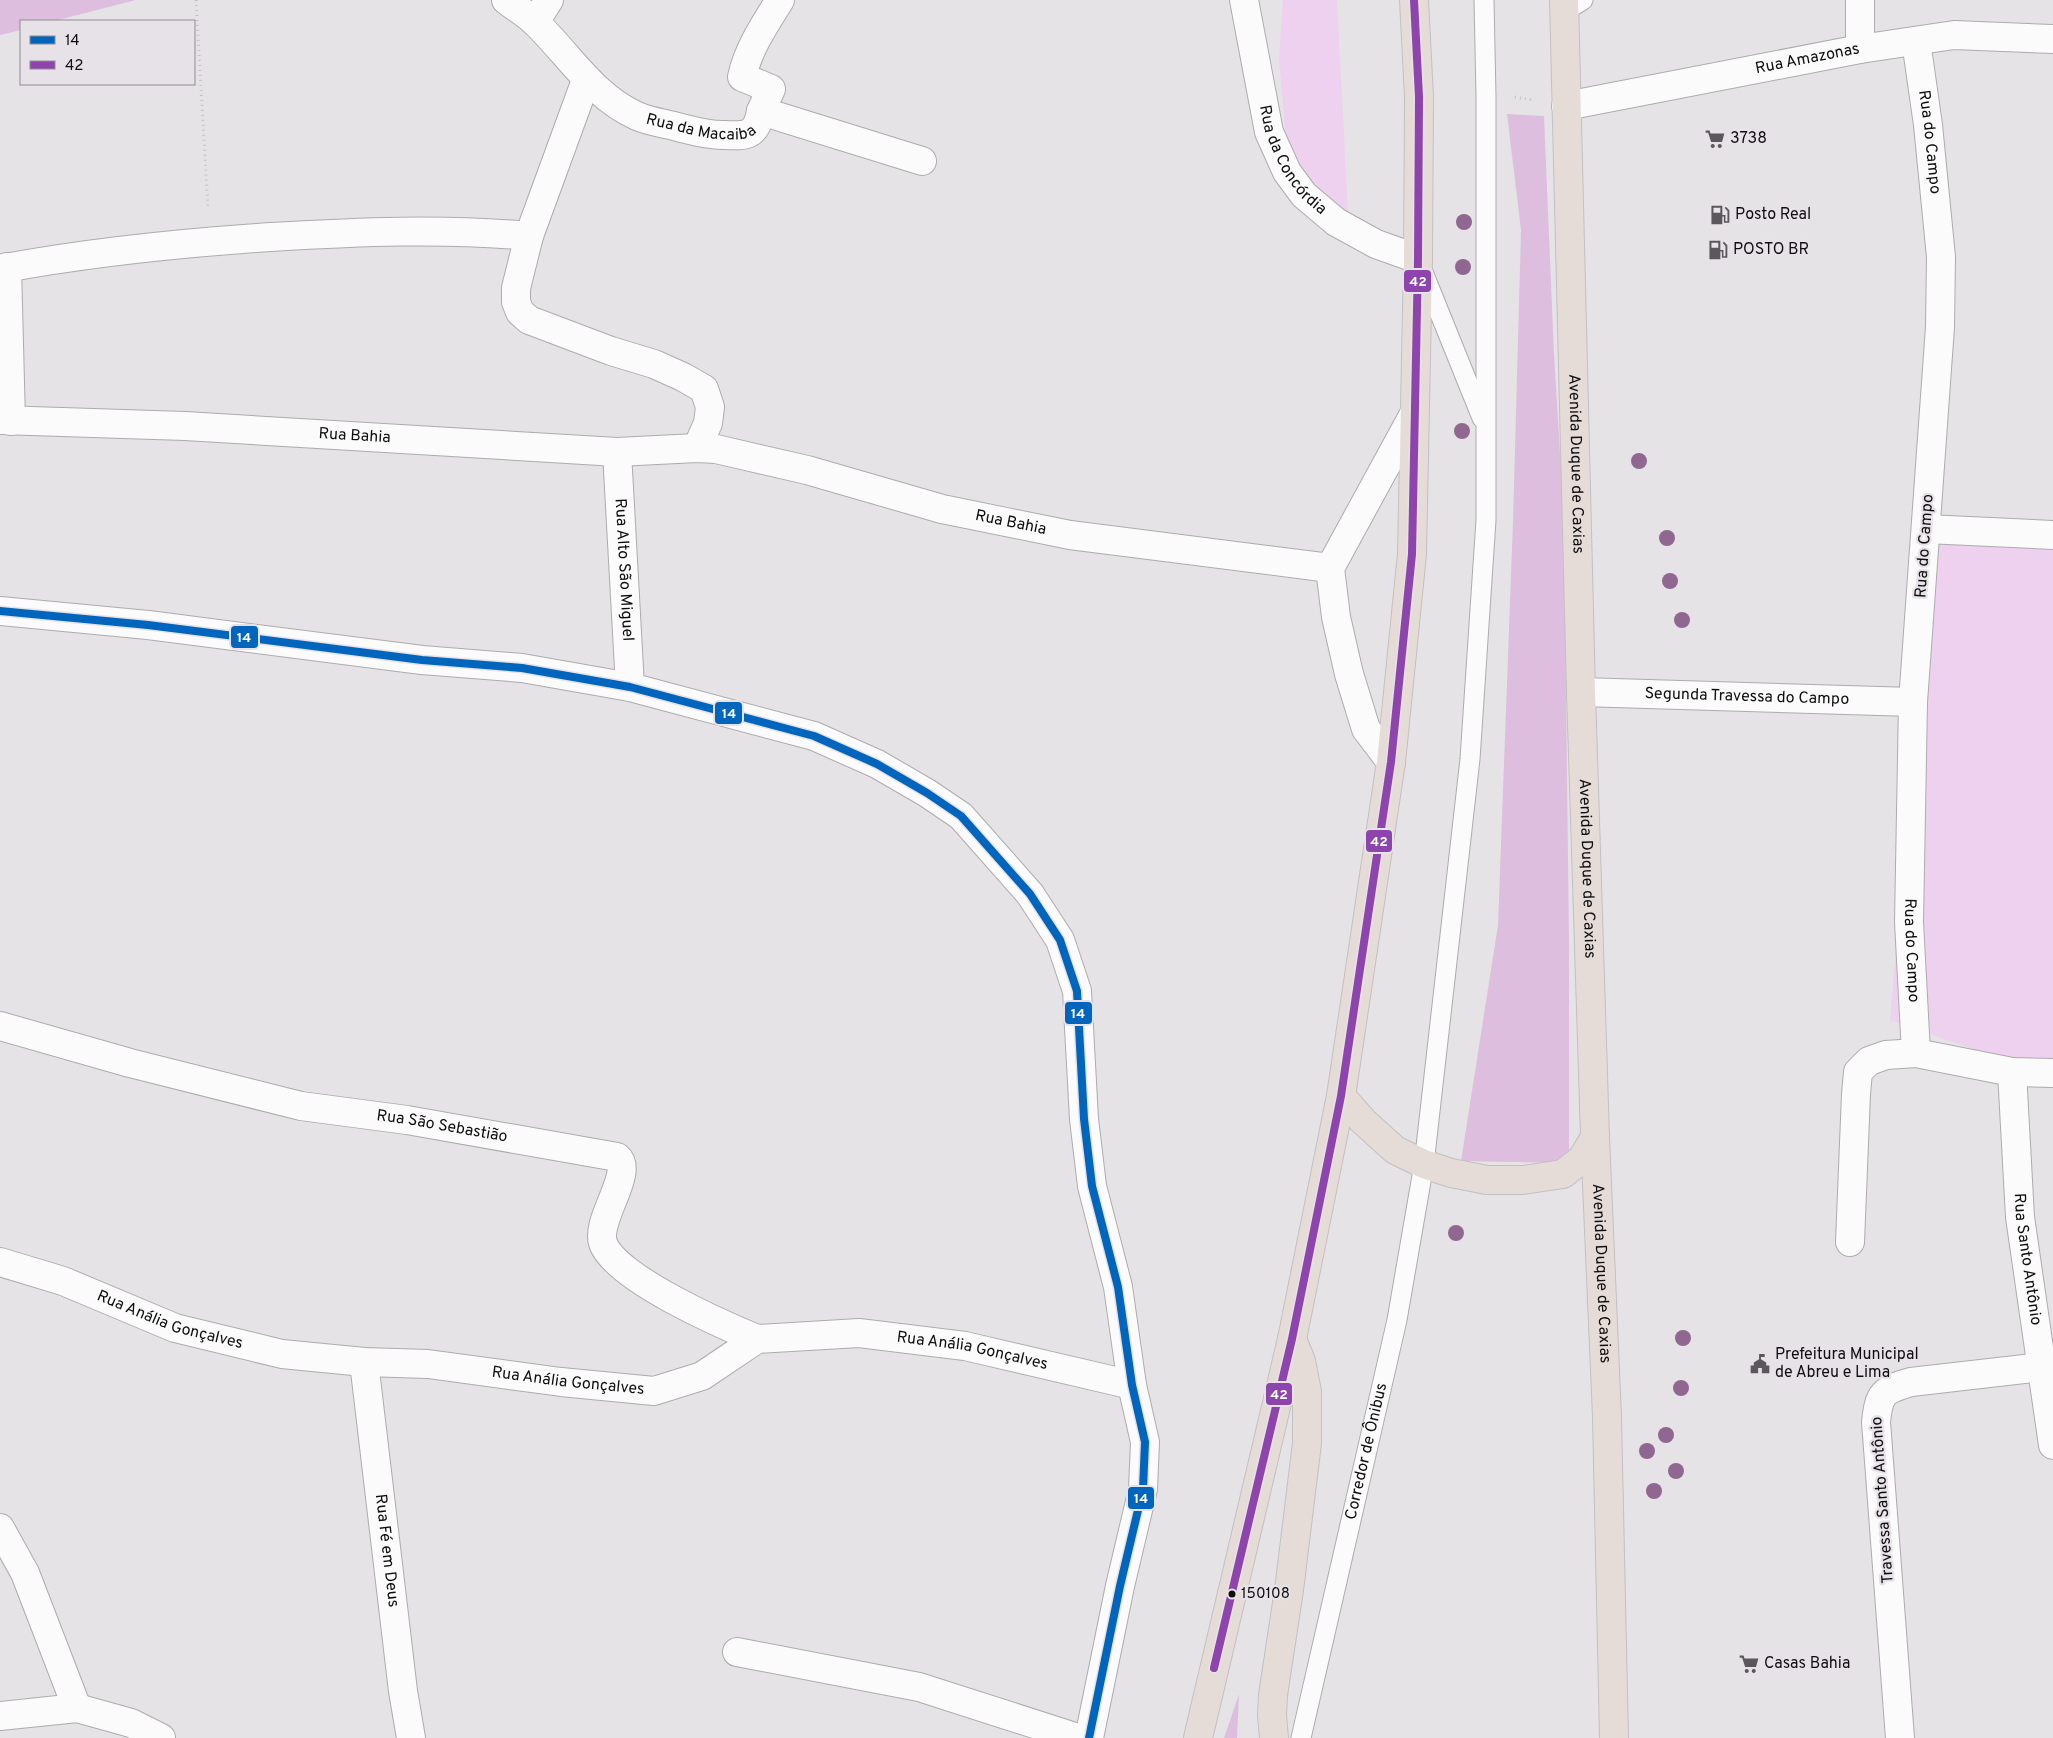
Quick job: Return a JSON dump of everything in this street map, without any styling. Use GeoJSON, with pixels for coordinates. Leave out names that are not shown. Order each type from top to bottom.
{"type":"FeatureCollection","features":[{"type":"Feature","properties":{"kind":"highway"},"geometry":{"type":"LineString","coordinates":[[1198,1738],[1292,1339],[1341,1096],[1391,762],[1412,554],[1419,97],[1414,0]]}},
{"type":"Feature","properties":{"kind":"highway","name":"Avenida Duque de Caxias"},"geometry":{"type":"LineString","coordinates":[[1571,4],[1566,106],[1581,692],[1595,1137],[1607,1417],[1614,1738]]}},
{"type":"Feature","properties":{"kind":"highway"},"geometry":{"type":"LineString","coordinates":[[1341,1096],[1363,1121],[1395,1150],[1424,1164],[1451,1173],[1487,1180],[1523,1180],[1563,1174],[1582,1159],[1595,1137]]}},
{"type":"Feature","properties":{"kind":"highway"},"geometry":{"type":"LineString","coordinates":[[1274,1738],[1272,1715],[1274,1695],[1308,1443],[1307,1392],[1301,1361],[1292,1339]]}},
{"type":"Feature","properties":{"kind":"street","name":"Rua da Macaiba"},"geometry":{"type":"LineString","coordinates":[[506,0],[542,11],[569,58],[586,80],[608,100],[637,117],[708,135],[748,134],[755,130],[761,111],[922,161]]}},
{"type":"Feature","properties":{"kind":"street"},"geometry":{"type":"LineString","coordinates":[[761,111],[771,89],[742,77],[752,47],[780,0]]}},
{"type":"Feature","properties":{"kind":"street"},"geometry":{"type":"LineString","coordinates":[[1860,0],[1860,49]]}},
{"type":"Feature","properties":{"kind":"street","name":"Rua da Concórdia"},"geometry":{"type":"LineString","coordinates":[[1243,1],[1269,132],[1287,172],[1304,195],[1336,222],[1376,244],[1418,259]]}},
{"type":"Feature","properties":{"kind":"street","name":"Rua Amazonas"},"geometry":{"type":"LineString","coordinates":[[1566,106],[1860,49],[1954,35],[2053,39]]}},
{"type":"Feature","properties":{"kind":"street","name":"Rua do Campo"},"geometry":{"type":"LineString","coordinates":[[1916,41],[1928,125],[1941,257],[1940,327],[1913,702],[1909,922],[1916,1053]]}},
{"type":"Feature","properties":{"kind":"street"},"geometry":{"type":"LineString","coordinates":[[586,80],[529,236],[516,288],[516,302],[520,312],[528,320],[611,351],[654,364],[684,377],[704,389],[710,407],[708,423],[698,448]]}},
{"type":"Feature","properties":{"kind":"street","name":"Rua Bahia"},"geometry":{"type":"LineString","coordinates":[[529,236],[500,233],[364,231],[171,244],[4,268],[6,420],[185,426],[617,452],[698,448],[716,450],[807,470],[942,509],[1070,535],[1330,568]]}},
{"type":"Feature","properties":{"kind":"street"},"geometry":{"type":"LineString","coordinates":[[1391,762],[1366,729],[1349,674],[1336,617],[1330,568],[1414,414]]}},
{"type":"Feature","properties":{"kind":"street","name":"Rua Alto São Miguel"},"geometry":{"type":"LineString","coordinates":[[617,452],[630,687]]}},
{"type":"Feature","properties":{"kind":"street"},"geometry":{"type":"LineString","coordinates":[[1926,529],[2053,535]]}},
{"type":"Feature","properties":{"kind":"street"},"geometry":{"type":"LineString","coordinates":[[0,611],[148,625],[422,660],[522,668],[630,687],[814,736],[877,764],[927,792],[961,816],[1030,894],[1060,940],[1077,991],[1084,1119],[1092,1186],[1118,1287],[1132,1386],[1145,1442],[1143,1489],[1120,1586],[1089,1738]]}},
{"type":"Feature","properties":{"kind":"street","name":"Segunda Travessa do Campo"},"geometry":{"type":"LineString","coordinates":[[1581,692],[1913,702]]}},
{"type":"Feature","properties":{"kind":"street","name":"Rua São Sebastião"},"geometry":{"type":"LineString","coordinates":[[0,1026],[301,1106],[407,1120],[617,1157],[623,1170],[602,1229],[603,1243],[612,1259],[662,1293],[712,1320],[757,1339]]}},
{"type":"Feature","properties":{"kind":"street"},"geometry":{"type":"LineString","coordinates":[[1850,1242],[1858,1072],[1869,1061],[1886,1055],[1916,1053],[2012,1072],[2053,1073]]}},
{"type":"Feature","properties":{"kind":"street","name":"Rua Santo Antônio"},"geometry":{"type":"LineString","coordinates":[[2012,1072],[2020,1217],[2053,1445]]}},
{"type":"Feature","properties":{"kind":"street","name":"Rua Anália Gonçalves"},"geometry":{"type":"LineString","coordinates":[[0,1262],[62,1281],[175,1328],[282,1354],[364,1362],[428,1364],[561,1382],[654,1391],[702,1376],[757,1339],[859,1333],[965,1346],[1132,1386]]}},
{"type":"Feature","properties":{"kind":"street","name":"Rua Fé em Deus"},"geometry":{"type":"LineString","coordinates":[[364,1362],[403,1691],[411,1738]]}},
{"type":"Feature","properties":{"kind":"street","name":"Travessa Santo Antônio"},"geometry":{"type":"LineString","coordinates":[[1900,1738],[1876,1422],[1878,1402],[1885,1392],[1911,1382],[2042,1367]]}},
{"type":"Feature","properties":{"kind":"street"},"geometry":{"type":"LineString","coordinates":[[0,1528],[25,1573],[77,1708]]}},
{"type":"Feature","properties":{"kind":"street"},"geometry":{"type":"LineString","coordinates":[[737,1652],[919,1686],[1078,1738]]}},
{"type":"Feature","properties":{"kind":"street"},"geometry":{"type":"LineString","coordinates":[[0,1716],[77,1708],[131,1723],[161,1738]]}},
{"type":"Feature","properties":{"kind":"lane","name":"Corredor de Ônibus"},"geometry":{"type":"LineString","coordinates":[[1301,1738],[1397,1320],[1424,1164],[1470,759],[1486,520],[1486,97],[1484,0]]}},
{"type":"Feature","properties":{"kind":"lane"},"geometry":{"type":"LineString","coordinates":[[1418,259],[1486,427]]}},
{"type":"Feature","properties":{"kind":"path"},"geometry":{"type":"LineString","coordinates":[[196,0],[210,241]]}},
{"type":"Feature","properties":{"kind":"shaded area"},"geometry":{"type":"Polygon","coordinates":[[[0,0],[136,0],[58,20],[20,20],[20,30],[0,35],[0,0]]]}},
{"type":"Feature","properties":{"kind":"shaded area"},"geometry":{"type":"Polygon","coordinates":[[[1283,0],[1337,0],[1348,214],[1291,199],[1279,59],[1283,0]]]}},
{"type":"Feature","properties":{"kind":"shaded area"},"geometry":{"type":"Polygon","coordinates":[[[1507,114],[1544,116],[1554,354],[1564,518],[1569,942],[1569,1163],[1461,1161],[1498,925],[1513,521],[1521,230],[1507,114]]]}},
{"type":"Feature","properties":{"kind":"shaded area"},"geometry":{"type":"Polygon","coordinates":[[[1932,517],[2053,522],[2053,1065],[2015,1064],[1890,1020],[1932,517]]]}},
{"type":"Feature","properties":{"kind":"shaded area"},"geometry":{"type":"Polygon","coordinates":[[[1239,1694],[1237,1738],[1224,1738],[1239,1694]]]}},
{"type":"Feature","properties":{"kind":"transit line","name":"42"},"geometry":{"type":"LineString","coordinates":[[1214,1668],[1292,1339],[1341,1096],[1391,762],[1412,554],[1419,97],[1414,0]]}},
{"type":"Feature","properties":{"kind":"transit line","name":"14"},"geometry":{"type":"LineString","coordinates":[[0,611],[148,625],[422,660],[522,668],[630,687],[814,736],[877,764],[927,793],[961,816],[1030,894],[1060,940],[1077,991],[1084,1119],[1092,1186],[1118,1287],[1132,1385],[1145,1442],[1143,1489],[1120,1586],[1089,1738]]}},
{"type":"Feature","properties":{"kind":"place","name":"3738"},"geometry":{"type":"Point","coordinates":[1715,139]}},
{"type":"Feature","properties":{"kind":"place","name":"Posto Real"},"geometry":{"type":"Point","coordinates":[1720,215]}},
{"type":"Feature","properties":{"kind":"place","name":"POSTO BR"},"geometry":{"type":"Point","coordinates":[1718,250]}},
{"type":"Feature","properties":{"kind":"place","name":"Prefeitura Municipal de Abreu e Lima"},"geometry":{"type":"Point","coordinates":[1760,1364]}},
{"type":"Feature","properties":{"kind":"place","name":"150108"},"geometry":{"type":"Point","coordinates":[1232,1594]}},
{"type":"Feature","properties":{"kind":"place","name":"Casas Bahia"},"geometry":{"type":"Point","coordinates":[1749,1664]}}]}
